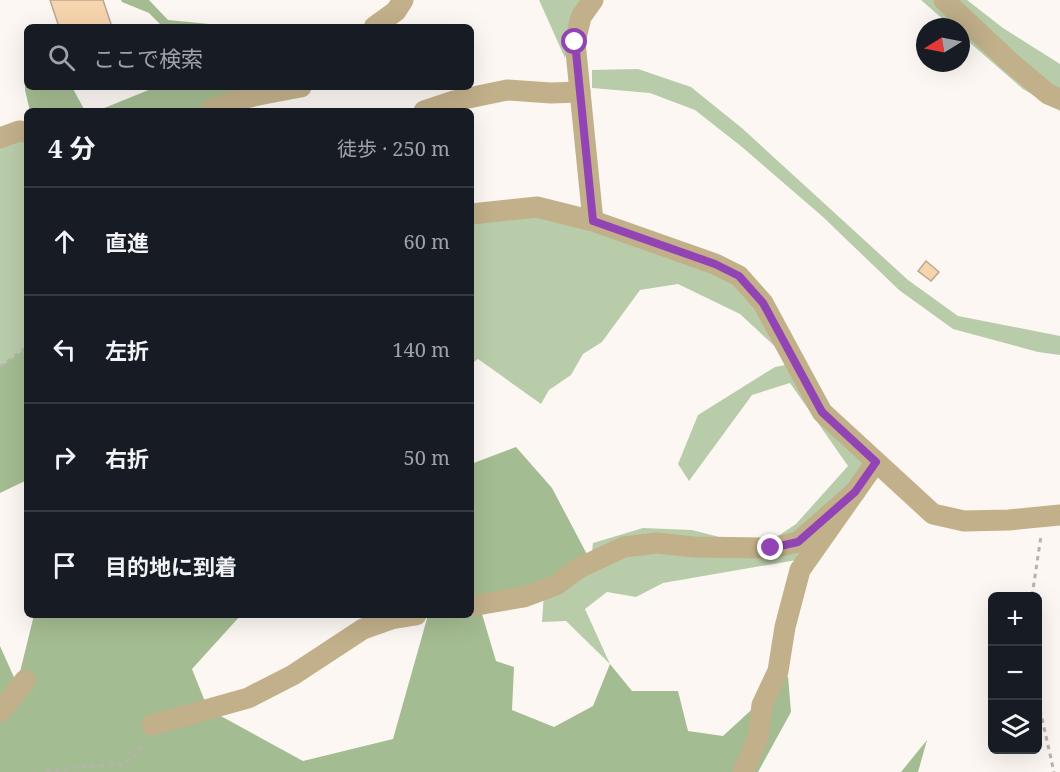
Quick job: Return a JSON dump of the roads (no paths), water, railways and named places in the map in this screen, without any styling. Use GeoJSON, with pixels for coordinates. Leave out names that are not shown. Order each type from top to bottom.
{"type":"FeatureCollection","features":[{"type":"Feature","properties":{"kind":"street"},"geometry":{"type":"LineString","coordinates":[[378,24],[396,11],[403,0]]}},
{"type":"Feature","properties":{"kind":"street"},"geometry":{"type":"LineString","coordinates":[[593,0],[578,9],[575,42],[593,221]]}},
{"type":"Feature","properties":{"kind":"street"},"geometry":{"type":"LineString","coordinates":[[944,0],[1009,62],[1048,94],[1060,99]]}},
{"type":"Feature","properties":{"kind":"street"},"geometry":{"type":"LineString","coordinates":[[214,108],[251,96],[284,90]]}},
{"type":"Feature","properties":{"kind":"street"},"geometry":{"type":"LineString","coordinates":[[433,108],[454,101],[507,90],[580,92]]}},
{"type":"Feature","properties":{"kind":"street"},"geometry":{"type":"LineString","coordinates":[[0,138],[19,131],[24,132]]}},
{"type":"Feature","properties":{"kind":"street"},"geometry":{"type":"LineString","coordinates":[[474,214],[537,207],[593,221],[715,264],[739,276],[763,303],[822,412],[933,514],[964,521],[1052,516]]}},
{"type":"Feature","properties":{"kind":"street"},"geometry":{"type":"LineString","coordinates":[[743,772],[758,738],[762,705],[778,671],[785,627],[800,570],[876,462]]}},
{"type":"Feature","properties":{"kind":"street"},"geometry":{"type":"LineString","coordinates":[[474,605],[524,597],[556,585],[579,568],[624,547],[657,543],[694,547],[771,548],[798,542],[855,492]]}},
{"type":"Feature","properties":{"kind":"street"},"geometry":{"type":"LineString","coordinates":[[152,725],[248,698],[292,675],[363,629],[397,618]]}},
{"type":"Feature","properties":{"kind":"street"},"geometry":{"type":"LineString","coordinates":[[0,712],[25,680]]}}]}
